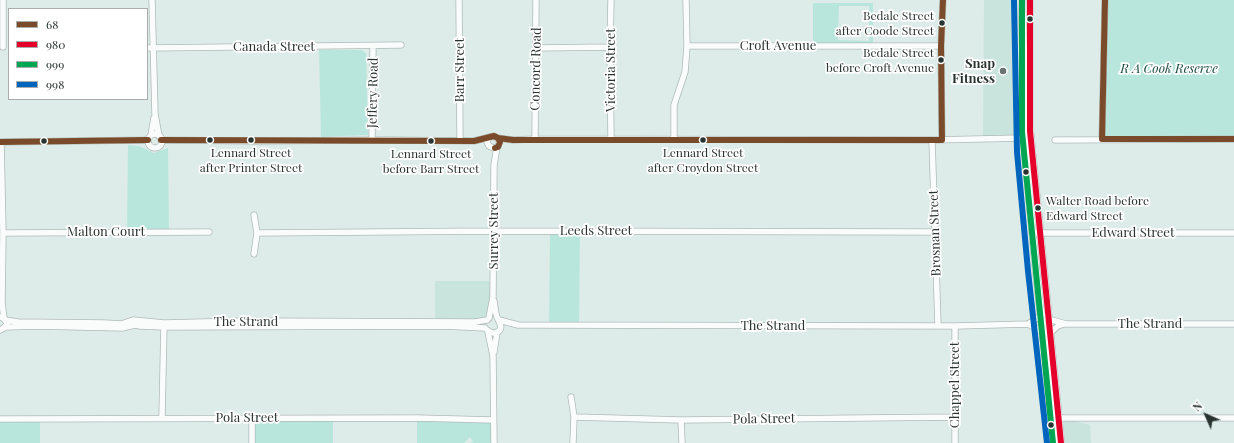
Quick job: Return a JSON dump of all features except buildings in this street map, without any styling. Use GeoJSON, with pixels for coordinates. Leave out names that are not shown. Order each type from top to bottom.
{"type":"FeatureCollection","features":[{"type":"Feature","properties":{"kind":"main road"},"geometry":{"type":"LineString","coordinates":[[1022,0],[1024,138],[1048,319],[1046,332]]}},
{"type":"Feature","properties":{"kind":"main road"},"geometry":{"type":"LineString","coordinates":[[1030,0],[1030,131],[1042,314],[1046,332],[1055,418],[1055,443]]}},
{"type":"Feature","properties":{"kind":"main road"},"geometry":{"type":"LineString","coordinates":[[1055,418],[1061,443]]}},
{"type":"Feature","properties":{"kind":"street"},"geometry":{"type":"LineString","coordinates":[[3,0],[4,47]]}},
{"type":"Feature","properties":{"kind":"street"},"geometry":{"type":"LineString","coordinates":[[152,0],[150,48],[155,114],[161,144],[155,148],[149,145],[155,114]]}},
{"type":"Feature","properties":{"kind":"street","name":"Barr Street"},"geometry":{"type":"LineString","coordinates":[[460,0],[460,140]]}},
{"type":"Feature","properties":{"kind":"street","name":"Concord Road"},"geometry":{"type":"LineString","coordinates":[[535,139],[536,0]]}},
{"type":"Feature","properties":{"kind":"street","name":"Victoria Street"},"geometry":{"type":"LineString","coordinates":[[611,0],[611,139]]}},
{"type":"Feature","properties":{"kind":"street"},"geometry":{"type":"LineString","coordinates":[[674,139],[674,106],[685,72],[687,46],[686,0]]}},
{"type":"Feature","properties":{"kind":"street"},"geometry":{"type":"LineString","coordinates":[[942,0],[942,140]]}},
{"type":"Feature","properties":{"kind":"street"},"geometry":{"type":"LineString","coordinates":[[1102,139],[1105,0]]}},
{"type":"Feature","properties":{"kind":"street","name":"Canada Street"},"geometry":{"type":"LineString","coordinates":[[150,48],[401,45]]}},
{"type":"Feature","properties":{"kind":"street","name":"Jeffery Road"},"geometry":{"type":"LineString","coordinates":[[372,140],[373,46]]}},
{"type":"Feature","properties":{"kind":"street","name":"Croft Avenue"},"geometry":{"type":"LineString","coordinates":[[687,46],[941,46]]}},
{"type":"Feature","properties":{"kind":"street"},"geometry":{"type":"LineString","coordinates":[[536,48],[610,47]]}},
{"type":"Feature","properties":{"kind":"street"},"geometry":{"type":"LineString","coordinates":[[3,329],[7,323],[3,318],[2,303],[3,233],[0,142],[150,138],[155,134],[160,138],[254,141],[460,140],[474,141],[494,148],[513,140]]}},
{"type":"Feature","properties":{"kind":"street"},"geometry":{"type":"LineString","coordinates":[[474,141],[494,136],[513,140],[942,140],[1024,138]]}},
{"type":"Feature","properties":{"kind":"street"},"geometry":{"type":"LineString","coordinates":[[489,137],[487,142],[489,146]]}},
{"type":"Feature","properties":{"kind":"street"},"geometry":{"type":"LineString","coordinates":[[498,138],[498,146]]}},
{"type":"Feature","properties":{"kind":"street"},"geometry":{"type":"LineString","coordinates":[[1055,140],[1234,139]]}},
{"type":"Feature","properties":{"kind":"street","name":"Brosnan Street"},"geometry":{"type":"LineString","coordinates":[[932,140],[938,326]]}},
{"type":"Feature","properties":{"kind":"street","name":"Surrey Street"},"geometry":{"type":"LineString","coordinates":[[489,146],[494,165]]}},
{"type":"Feature","properties":{"kind":"street","name":"Surrey Street"},"geometry":{"type":"LineString","coordinates":[[488,319],[493,297],[494,165],[498,146]]}},
{"type":"Feature","properties":{"kind":"street"},"geometry":{"type":"LineString","coordinates":[[254,215],[257,233],[254,254]]}},
{"type":"Feature","properties":{"kind":"street","name":"Leeds Street"},"geometry":{"type":"LineString","coordinates":[[257,233],[493,231],[934,232]]}},
{"type":"Feature","properties":{"kind":"street","name":"Malton Court"},"geometry":{"type":"LineString","coordinates":[[3,233],[209,232]]}},
{"type":"Feature","properties":{"kind":"street","name":"Edward Street"},"geometry":{"type":"LineString","coordinates":[[1036,233],[1234,233]]}},
{"type":"Feature","properties":{"kind":"street","name":"Surrey Street"},"geometry":{"type":"LineString","coordinates":[[493,297],[498,319]]}},
{"type":"Feature","properties":{"kind":"street"},"geometry":{"type":"LineString","coordinates":[[0,309],[2,303]]}},
{"type":"Feature","properties":{"kind":"street"},"geometry":{"type":"LineString","coordinates":[[1028,324],[1042,314]]}},
{"type":"Feature","properties":{"kind":"street"},"geometry":{"type":"LineString","coordinates":[[493,356],[485,323],[488,319],[493,317],[498,319],[501,325],[498,331],[493,356],[494,443]]}},
{"type":"Feature","properties":{"kind":"street","name":"The Strand"},"geometry":{"type":"LineString","coordinates":[[3,318],[18,322],[121,324],[133,320],[164,325],[444,326],[487,330]]}},
{"type":"Feature","properties":{"kind":"street","name":"The Strand"},"geometry":{"type":"LineString","coordinates":[[3,329],[37,326],[122,328],[135,325],[244,321],[475,322],[488,319]]}},
{"type":"Feature","properties":{"kind":"street","name":"The Strand"},"geometry":{"type":"LineString","coordinates":[[498,319],[518,325],[955,326],[1028,324],[1046,332],[1066,324],[1234,324]]}},
{"type":"Feature","properties":{"kind":"street","name":"The Strand"},"geometry":{"type":"LineString","coordinates":[[1048,319],[1066,324]]}},
{"type":"Feature","properties":{"kind":"street"},"geometry":{"type":"LineString","coordinates":[[162,417],[164,325]]}},
{"type":"Feature","properties":{"kind":"street","name":"The Strand"},"geometry":{"type":"LineString","coordinates":[[498,331],[518,325]]}},
{"type":"Feature","properties":{"kind":"street","name":"Chappel Street"},"geometry":{"type":"LineString","coordinates":[[955,326],[955,443]]}},
{"type":"Feature","properties":{"kind":"street"},"geometry":{"type":"LineString","coordinates":[[487,330],[493,333],[498,331]]}},
{"type":"Feature","properties":{"kind":"street"},"geometry":{"type":"LineString","coordinates":[[571,397],[574,417],[573,443]]}},
{"type":"Feature","properties":{"kind":"street","name":"Pola Street"},"geometry":{"type":"LineString","coordinates":[[574,417],[681,420],[955,417]]}},
{"type":"Feature","properties":{"kind":"street","name":"Pola Street"},"geometry":{"type":"LineString","coordinates":[[0,418],[417,418],[493,420]]}},
{"type":"Feature","properties":{"kind":"street"},"geometry":{"type":"LineString","coordinates":[[1055,418],[1234,418]]}},
{"type":"Feature","properties":{"kind":"street"},"geometry":{"type":"LineString","coordinates":[[252,419],[252,443]]}},
{"type":"Feature","properties":{"kind":"street"},"geometry":{"type":"LineString","coordinates":[[681,420],[682,443]]}},
{"type":"Feature","properties":{"kind":"shaded area"},"geometry":{"type":"Polygon","coordinates":[[[984,0],[1013,0],[1014,83],[1018,139],[983,139],[984,0]]]}},
{"type":"Feature","properties":{"kind":"shaded area"},"geometry":{"type":"Polygon","coordinates":[[[435,281],[493,281],[493,317],[485,317],[485,325],[435,326],[435,281]]]}},
{"type":"Feature","properties":{"kind":"shaded area"},"geometry":{"type":"Polygon","coordinates":[[[1063,418],[1090,425],[1091,443],[1065,443],[1063,418]]]}},
{"type":"Feature","properties":{"kind":"green space","name":"R A Cook Reserve"},"geometry":{"type":"Polygon","coordinates":[[[1105,0],[1234,0],[1234,139],[1102,139],[1105,0]]]}},
{"type":"Feature","properties":{"kind":"green space"},"geometry":{"type":"Polygon","coordinates":[[[813,3],[873,3],[873,44],[813,44],[813,3]],[[839,6],[838,40],[869,41],[869,6],[839,6]]]}},
{"type":"Feature","properties":{"kind":"green space"},"geometry":{"type":"Polygon","coordinates":[[[319,50],[361,50],[366,53],[368,135],[321,137],[319,50]]]}},
{"type":"Feature","properties":{"kind":"green space"},"geometry":{"type":"Polygon","coordinates":[[[128,145],[139,146],[154,153],[168,148],[169,229],[127,229],[128,145]]]}},
{"type":"Feature","properties":{"kind":"green space"},"geometry":{"type":"Polygon","coordinates":[[[550,231],[580,231],[579,325],[549,325],[550,231]]]}},
{"type":"Feature","properties":{"kind":"green space"},"geometry":{"type":"Polygon","coordinates":[[[40,418],[40,443],[0,443],[0,419],[40,418]]]}},
{"type":"Feature","properties":{"kind":"green space"},"geometry":{"type":"Polygon","coordinates":[[[417,418],[493,420],[494,443],[470,443],[473,441],[470,437],[464,443],[417,443],[417,418]]]}},
{"type":"Feature","properties":{"kind":"green space"},"geometry":{"type":"Polygon","coordinates":[[[252,419],[333,419],[333,443],[252,443],[252,419]]]}},
{"type":"Feature","properties":{"kind":"transit line","name":"68"},"geometry":{"type":"LineString","coordinates":[[942,140],[941,46],[943,0]]}},
{"type":"Feature","properties":{"kind":"transit line","name":"998"},"geometry":{"type":"LineString","coordinates":[[1014,0],[1017,152],[1028,271],[1047,443]]}},
{"type":"Feature","properties":{"kind":"transit line","name":"999"},"geometry":{"type":"LineString","coordinates":[[1022,0],[1022,132],[1053,443]]}},
{"type":"Feature","properties":{"kind":"transit line","name":"980"},"geometry":{"type":"LineString","coordinates":[[1030,0],[1030,131],[1061,443]]}},
{"type":"Feature","properties":{"kind":"transit line","name":"68"},"geometry":{"type":"LineString","coordinates":[[1102,139],[1105,0]]}},
{"type":"Feature","properties":{"kind":"transit line","name":"68"},"geometry":{"type":"LineString","coordinates":[[161,140],[474,141],[494,136],[498,138],[500,142],[498,147],[495,148]]}},
{"type":"Feature","properties":{"kind":"transit line","name":"68"},"geometry":{"type":"LineString","coordinates":[[498,138],[513,140],[942,140]]}},
{"type":"Feature","properties":{"kind":"transit line","name":"68"},"geometry":{"type":"LineString","coordinates":[[1102,139],[1234,139]]}},
{"type":"Feature","properties":{"kind":"transit line","name":"68"},"geometry":{"type":"LineString","coordinates":[[0,142],[148,140]]}},
{"type":"Feature","properties":{"kind":"place","name":"Bedale Street after Coode Street"},"geometry":{"type":"Point","coordinates":[942,23]}},
{"type":"Feature","properties":{"kind":"place","name":"Bedale Street before Croft Avenue"},"geometry":{"type":"Point","coordinates":[941,60]}},
{"type":"Feature","properties":{"kind":"place","name":"Snap Fitness"},"geometry":{"type":"Point","coordinates":[1003,71]}},
{"type":"Feature","properties":{"kind":"place","name":"Lennard Street after Printer Street"},"geometry":{"type":"Point","coordinates":[251,140]}},
{"type":"Feature","properties":{"kind":"place","name":"Lennard Street after Croydon Street"},"geometry":{"type":"Point","coordinates":[703,140]}},
{"type":"Feature","properties":{"kind":"place","name":"Lennard Street before Barr Street"},"geometry":{"type":"Point","coordinates":[431,141]}},
{"type":"Feature","properties":{"kind":"place","name":"Walter Road before Edward Street"},"geometry":{"type":"Point","coordinates":[1038,208]}}]}
